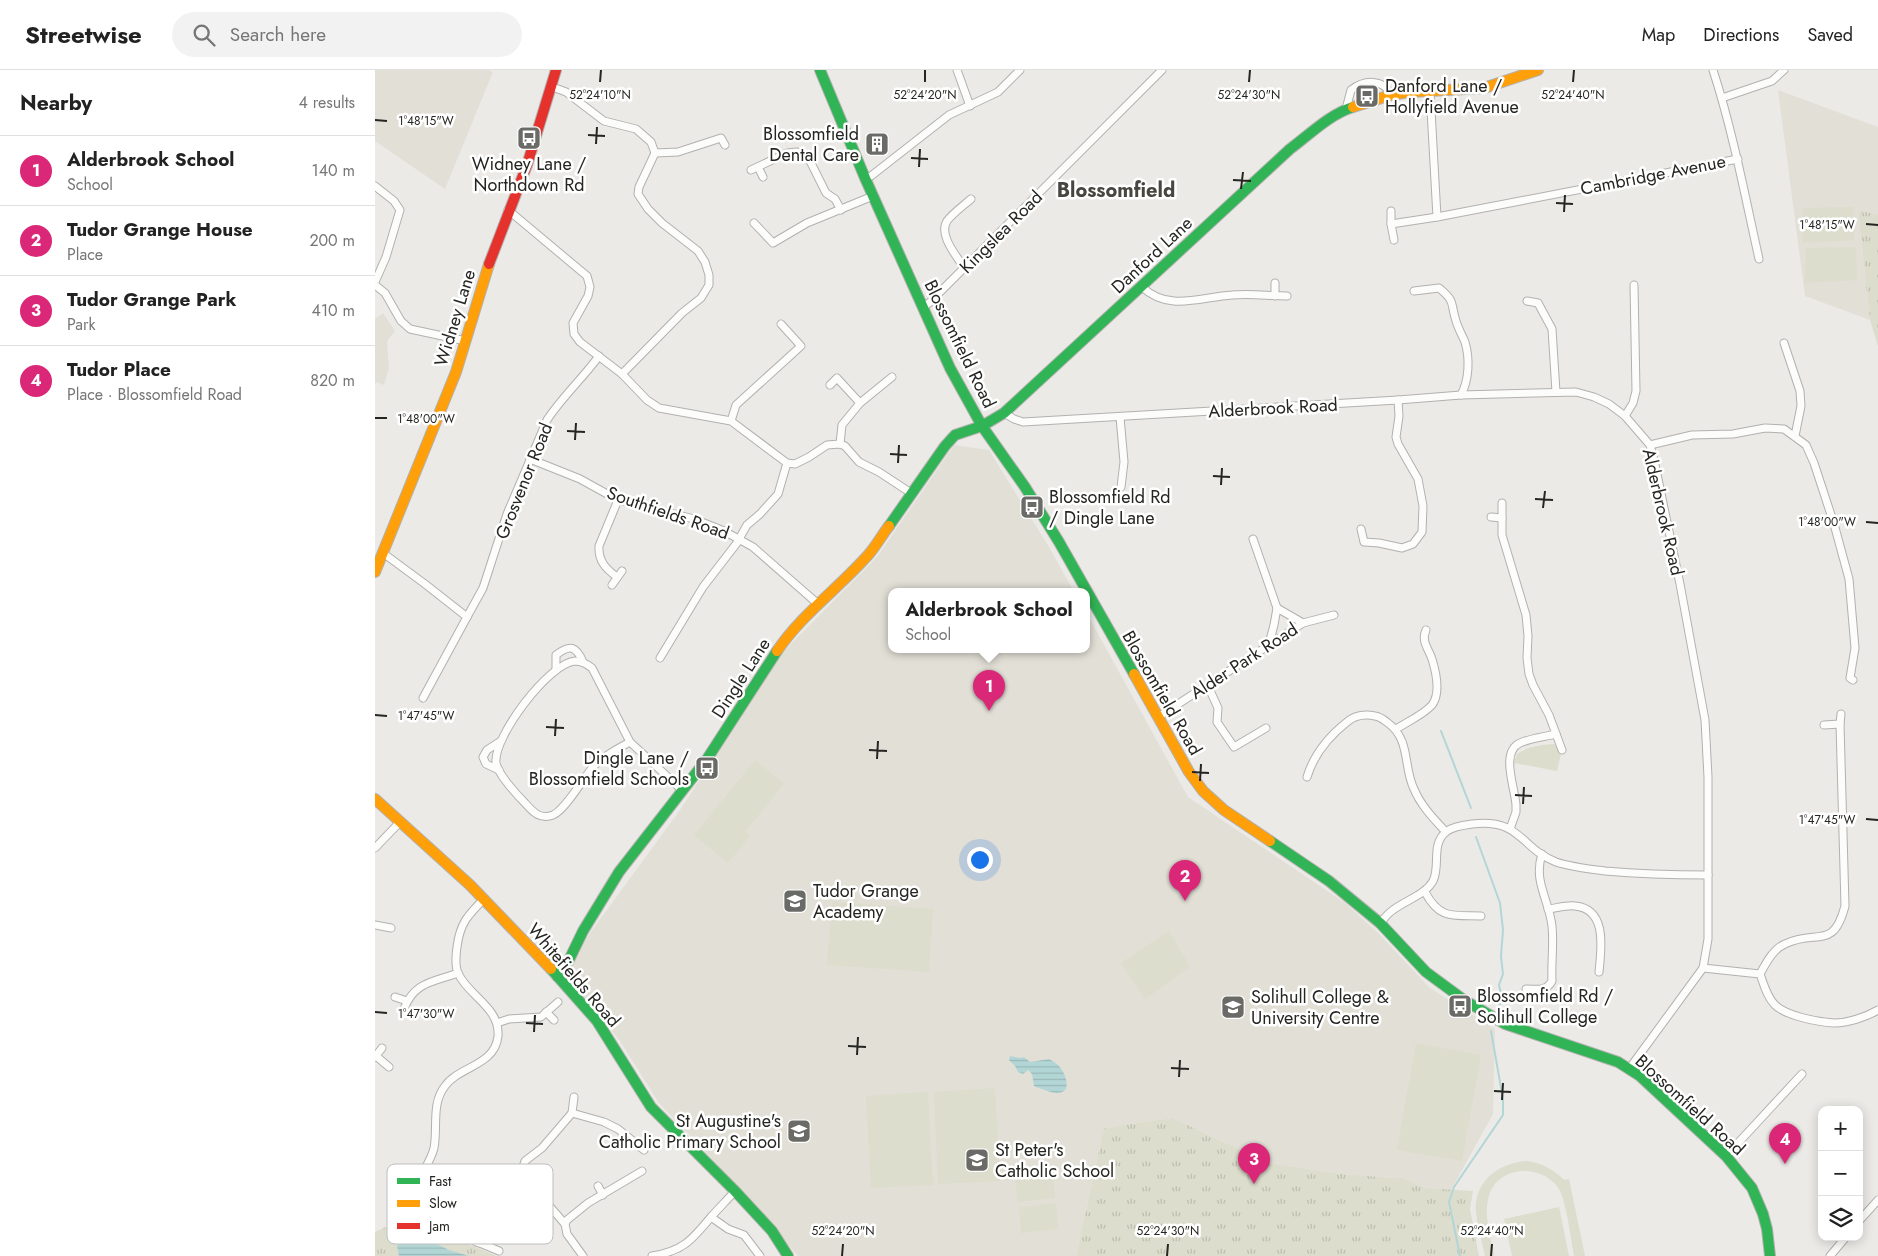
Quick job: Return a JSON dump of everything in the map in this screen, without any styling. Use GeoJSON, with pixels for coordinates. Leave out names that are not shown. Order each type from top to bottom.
{"type":"FeatureCollection","features":[{"type":"Feature","properties":{"kind":"street","name":"Widney Lane"},"geometry":{"type":"LineString","coordinates":[[375,572],[456,372],[480,289],[508,210],[527,165],[556,70]]}},
{"type":"Feature","properties":{"kind":"street","name":"Blossomfield Road"},"geometry":{"type":"LineString","coordinates":[[819,70],[950,368],[982,426],[1055,535],[1085,588]]}},
{"type":"Feature","properties":{"kind":"street"},"geometry":{"type":"LineString","coordinates":[[957,70],[970,106]]}},
{"type":"Feature","properties":{"kind":"street"},"geometry":{"type":"LineString","coordinates":[[865,178],[871,176],[949,115],[998,92],[1020,70]]}},
{"type":"Feature","properties":{"kind":"street","name":"Kingslea Road"},"geometry":{"type":"LineString","coordinates":[[923,307],[1162,70]]}},
{"type":"Feature","properties":{"kind":"street","name":"Danford Lane"},"geometry":{"type":"LineString","coordinates":[[982,426],[1004,413],[1290,149],[1327,121],[1346,109],[1391,95],[1409,92],[1484,88],[1538,70]]}},
{"type":"Feature","properties":{"kind":"street"},"geometry":{"type":"LineString","coordinates":[[1713,70],[1737,159],[1759,259]]}},
{"type":"Feature","properties":{"kind":"street"},"geometry":{"type":"LineString","coordinates":[[1722,98],[1772,81],[1784,70]]}},
{"type":"Feature","properties":{"kind":"street"},"geometry":{"type":"LineString","coordinates":[[1346,109],[1351,90],[1356,86],[1372,82],[1382,84],[1391,95]]}},
{"type":"Feature","properties":{"kind":"street"},"geometry":{"type":"LineString","coordinates":[[551,86],[571,95],[604,121],[636,129],[651,142],[655,153],[639,187],[638,194],[648,209],[663,224],[697,252],[705,262],[709,275],[709,286],[701,298],[682,313],[622,374]]}},
{"type":"Feature","properties":{"kind":"street"},"geometry":{"type":"LineString","coordinates":[[1430,92],[1437,217]]}},
{"type":"Feature","properties":{"kind":"street"},"geometry":{"type":"LineString","coordinates":[[655,153],[678,152],[721,138],[725,145]]}},
{"type":"Feature","properties":{"kind":"street"},"geometry":{"type":"LineString","coordinates":[[763,177],[755,169],[787,153],[797,152],[804,154],[809,158],[826,193],[835,199],[841,210]]}},
{"type":"Feature","properties":{"kind":"street","name":"Cambridge Avenue"},"geometry":{"type":"LineString","coordinates":[[1391,224],[1437,217],[1737,159]]}},
{"type":"Feature","properties":{"kind":"street"},"geometry":{"type":"LineString","coordinates":[[375,186],[394,201],[400,210],[375,284],[385,293],[401,321],[410,329],[466,341]]}},
{"type":"Feature","properties":{"kind":"street"},"geometry":{"type":"LineString","coordinates":[[753,223],[773,243],[807,223],[873,196]]}},
{"type":"Feature","properties":{"kind":"street"},"geometry":{"type":"LineString","coordinates":[[964,268],[944,235],[944,227],[971,199]]}},
{"type":"Feature","properties":{"kind":"street"},"geometry":{"type":"LineString","coordinates":[[508,210],[589,280],[588,296],[575,317],[573,330],[580,342],[622,374],[647,400],[659,408],[731,421],[787,463],[795,464],[809,458],[827,445],[841,444],[859,462],[879,472],[911,493]]}},
{"type":"Feature","properties":{"kind":"street"},"geometry":{"type":"LineString","coordinates":[[1391,210],[1391,224],[1395,240]]}},
{"type":"Feature","properties":{"kind":"street"},"geometry":{"type":"LineString","coordinates":[[1275,283],[1275,296]]}},
{"type":"Feature","properties":{"kind":"street"},"geometry":{"type":"LineString","coordinates":[[1625,416],[1633,403],[1637,391],[1634,285]]}},
{"type":"Feature","properties":{"kind":"street"},"geometry":{"type":"LineString","coordinates":[[1141,287],[1152,297],[1186,302],[1231,295],[1287,296]]}},
{"type":"Feature","properties":{"kind":"street"},"geometry":{"type":"LineString","coordinates":[[1414,292],[1439,288],[1453,302],[1456,322],[1467,350],[1468,378],[1461,395]]}},
{"type":"Feature","properties":{"kind":"street"},"geometry":{"type":"LineString","coordinates":[[1527,301],[1537,303],[1552,329],[1556,392]]}},
{"type":"Feature","properties":{"kind":"street"},"geometry":{"type":"LineString","coordinates":[[731,421],[736,405],[801,346],[781,324]]}},
{"type":"Feature","properties":{"kind":"street"},"geometry":{"type":"LineString","coordinates":[[1784,343],[1800,391],[1801,406],[1795,436]]}},
{"type":"Feature","properties":{"kind":"street","name":"Grosvenor Road"},"geometry":{"type":"LineString","coordinates":[[423,698],[483,588],[507,514],[547,420],[599,356]]}},
{"type":"Feature","properties":{"kind":"street"},"geometry":{"type":"LineString","coordinates":[[841,444],[842,425],[860,403],[893,377]]}},
{"type":"Feature","properties":{"kind":"street"},"geometry":{"type":"LineString","coordinates":[[830,385],[837,378],[860,403]]}},
{"type":"Feature","properties":{"kind":"street","name":"Alderbrook Road"},"geometry":{"type":"LineString","coordinates":[[1004,413],[1023,422],[1461,395],[1576,392],[1609,404],[1625,416],[1649,444],[1680,584],[1705,720],[1708,777],[1707,939],[1703,968],[1629,1069]]}},
{"type":"Feature","properties":{"kind":"street"},"geometry":{"type":"LineString","coordinates":[[1361,529],[1363,540],[1367,543],[1379,543],[1402,548],[1413,544],[1422,532],[1423,506],[1418,479],[1396,437],[1399,416],[1398,400]]}},
{"type":"Feature","properties":{"kind":"street"},"geometry":{"type":"LineString","coordinates":[[1119,417],[1124,462],[1121,487]]}},
{"type":"Feature","properties":{"kind":"street","name":"Dingle Lane"},"geometry":{"type":"LineString","coordinates":[[557,976],[568,962],[583,932],[619,872],[707,759],[786,638],[869,554],[911,493],[955,435],[982,426]]}},
{"type":"Feature","properties":{"kind":"street"},"geometry":{"type":"LineString","coordinates":[[1649,444],[1692,435],[1733,434],[1765,428],[1783,429],[1806,445],[1814,463],[1834,524],[1847,571],[1853,613],[1855,648],[1850,678],[1853,680]]}},
{"type":"Feature","properties":{"kind":"street","name":"Southfields Road"},"geometry":{"type":"LineString","coordinates":[[530,459],[580,479],[618,500],[702,522],[739,539],[753,547],[818,604]]}},
{"type":"Feature","properties":{"kind":"street"},"geometry":{"type":"LineString","coordinates":[[660,658],[703,587],[739,539],[747,525],[778,494],[787,463]]}},
{"type":"Feature","properties":{"kind":"street"},"geometry":{"type":"LineString","coordinates":[[612,585],[619,574],[603,565],[598,550],[618,500]]}},
{"type":"Feature","properties":{"kind":"street"},"geometry":{"type":"LineString","coordinates":[[1501,503],[1502,535],[1526,615],[1529,674],[1549,715],[1562,750]]}},
{"type":"Feature","properties":{"kind":"street"},"geometry":{"type":"LineString","coordinates":[[1491,517],[1502,518]]}},
{"type":"Feature","properties":{"kind":"street"},"geometry":{"type":"LineString","coordinates":[[1253,540],[1277,608],[1275,624],[1269,644]]}},
{"type":"Feature","properties":{"kind":"street"},"geometry":{"type":"LineString","coordinates":[[383,554],[467,617]]}},
{"type":"Feature","properties":{"kind":"street","name":"Blossomfield Road"},"geometry":{"type":"LineString","coordinates":[[1090,597],[1189,772],[1203,792],[1247,826],[1329,881],[1380,923],[1426,972],[1465,1000],[1514,1028],[1611,1060],[1629,1069],[1647,1083],[1726,1156],[1751,1188],[1761,1207],[1767,1229],[1770,1256]]}},
{"type":"Feature","properties":{"kind":"street"},"geometry":{"type":"LineString","coordinates":[[1277,608],[1303,623]]}},
{"type":"Feature","properties":{"kind":"street","name":"Alder Park Road"},"geometry":{"type":"LineString","coordinates":[[1158,717],[1303,623],[1334,616]]}},
{"type":"Feature","properties":{"kind":"street"},"geometry":{"type":"LineString","coordinates":[[1396,729],[1431,706],[1437,698],[1437,686],[1432,660],[1423,636],[1427,630]]}},
{"type":"Feature","properties":{"kind":"street"},"geometry":{"type":"LineString","coordinates":[[556,670],[556,655],[563,650],[572,648],[578,651],[583,662]]}},
{"type":"Feature","properties":{"kind":"street"},"geometry":{"type":"LineString","coordinates":[[630,742],[593,767],[557,813],[551,816],[536,815],[517,795],[496,763],[501,741],[510,724],[529,698],[556,670],[570,662],[577,661],[583,662],[592,668],[630,742],[683,791]]}},
{"type":"Feature","properties":{"kind":"street"},"geometry":{"type":"LineString","coordinates":[[1208,686],[1218,708],[1217,722],[1234,747],[1266,728]]}},
{"type":"Feature","properties":{"kind":"street"},"geometry":{"type":"LineString","coordinates":[[1760,974],[1777,949],[1783,944],[1829,934],[1836,930],[1841,921],[1845,906],[1841,714]]}},
{"type":"Feature","properties":{"kind":"street"},"geometry":{"type":"LineString","coordinates":[[1307,777],[1312,761],[1322,746],[1353,716],[1369,715],[1380,717],[1396,729],[1403,740],[1412,787],[1419,801],[1446,832]]}},
{"type":"Feature","properties":{"kind":"street"},"geometry":{"type":"LineString","coordinates":[[1824,724],[1840,724]]}},
{"type":"Feature","properties":{"kind":"street"},"geometry":{"type":"LineString","coordinates":[[1510,829],[1516,812],[1509,760],[1511,750],[1518,743],[1555,734]]}},
{"type":"Feature","properties":{"kind":"street"},"geometry":{"type":"LineString","coordinates":[[499,770],[486,764],[483,757],[487,750],[501,741]]}},
{"type":"Feature","properties":{"kind":"street","name":"Whitefields Road"},"geometry":{"type":"LineString","coordinates":[[375,799],[484,899],[557,976],[597,1021],[651,1107],[772,1231],[788,1256]]}},
{"type":"Feature","properties":{"kind":"street"},"geometry":{"type":"LineString","coordinates":[[375,848],[400,822]]}},
{"type":"Feature","properties":{"kind":"street"},"geometry":{"type":"LineString","coordinates":[[1380,923],[1392,911],[1415,896],[1425,892],[1434,878],[1438,844],[1446,832],[1460,826],[1489,823],[1510,829],[1542,854],[1555,861],[1589,869],[1661,876],[1708,875]]}},
{"type":"Feature","properties":{"kind":"street"},"geometry":{"type":"LineString","coordinates":[[1526,989],[1548,988],[1552,981],[1552,926],[1538,876],[1538,865],[1542,854]]}},
{"type":"Feature","properties":{"kind":"street"},"geometry":{"type":"LineString","coordinates":[[1425,892],[1439,911],[1451,915],[1481,916]]}},
{"type":"Feature","properties":{"kind":"street"},"geometry":{"type":"LineString","coordinates":[[426,1164],[433,1151],[436,1134],[436,1105],[445,1084],[491,1054],[496,1046],[498,1035],[497,1023],[486,1005],[458,973],[457,951],[460,930],[468,915],[484,899]]}},
{"type":"Feature","properties":{"kind":"street"},"geometry":{"type":"LineString","coordinates":[[1548,910],[1577,906],[1588,911],[1596,920],[1601,928],[1599,972]]}},
{"type":"Feature","properties":{"kind":"street"},"geometry":{"type":"LineString","coordinates":[[375,924],[391,928]]}},
{"type":"Feature","properties":{"kind":"street"},"geometry":{"type":"LineString","coordinates":[[1703,968],[1760,974]]}},
{"type":"Feature","properties":{"kind":"street"},"geometry":{"type":"LineString","coordinates":[[403,1009],[410,994],[421,985],[458,973]]}},
{"type":"Feature","properties":{"kind":"street"},"geometry":{"type":"LineString","coordinates":[[1760,974],[1768,996],[1776,1006],[1792,1015],[1835,1023],[1860,1018],[1878,1010]]}},
{"type":"Feature","properties":{"kind":"street"},"geometry":{"type":"LineString","coordinates":[[395,997],[407,1001]]}},
{"type":"Feature","properties":{"kind":"street"},"geometry":{"type":"LineString","coordinates":[[497,1023],[509,1019],[541,1017],[558,1002]]}},
{"type":"Feature","properties":{"kind":"street"},"geometry":{"type":"LineString","coordinates":[[546,1012],[554,1020]]}},
{"type":"Feature","properties":{"kind":"street"},"geometry":{"type":"LineString","coordinates":[[382,1048],[375,1056],[389,1067]]}},
{"type":"Feature","properties":{"kind":"street"},"geometry":{"type":"LineString","coordinates":[[1726,1156],[1802,1074]]}},
{"type":"Feature","properties":{"kind":"street"},"geometry":{"type":"LineString","coordinates":[[524,1164],[525,1161],[542,1148],[572,1113],[573,1097]]}},
{"type":"Feature","properties":{"kind":"street"},"geometry":{"type":"LineString","coordinates":[[572,1113],[596,1118],[618,1129],[644,1150]]}},
{"type":"Feature","properties":{"kind":"street"},"geometry":{"type":"LineString","coordinates":[[565,1224],[567,1220],[588,1203],[642,1171]]}},
{"type":"Feature","properties":{"kind":"street"},"geometry":{"type":"LineString","coordinates":[[598,1186],[603,1195]]}},
{"type":"Feature","properties":{"kind":"street"},"geometry":{"type":"LineString","coordinates":[[652,1256],[687,1244],[702,1230],[711,1217],[735,1191]]}},
{"type":"Feature","properties":{"kind":"street"},"geometry":{"type":"LineString","coordinates":[[1863,1216],[1878,1200]]}},
{"type":"Feature","properties":{"kind":"street"},"geometry":{"type":"LineString","coordinates":[[553,1210],[565,1224],[567,1234],[583,1256]]}},
{"type":"Feature","properties":{"kind":"street"},"geometry":{"type":"LineString","coordinates":[[711,1217],[728,1229],[744,1234],[759,1256]]}},
{"type":"Feature","properties":{"kind":"street"},"geometry":{"type":"LineString","coordinates":[[1830,1256],[1843,1241]]}},
{"type":"Feature","properties":{"kind":"street"},"geometry":{"type":"LineString","coordinates":[[482,1244],[499,1251]]}},
{"type":"Feature","properties":{"kind":"shaded area"},"geometry":{"type":"Polygon","coordinates":[[[375,70],[488,70],[493,72],[445,189],[375,141],[375,70]]]}},
{"type":"Feature","properties":{"kind":"shaded area"},"geometry":{"type":"Polygon","coordinates":[[[1778,90],[1878,127],[1878,215],[1858,210],[1870,320],[1805,296],[1778,90]]]}},
{"type":"Feature","properties":{"kind":"shaded area"},"geometry":{"type":"Polygon","coordinates":[[[383,313],[395,331],[387,341],[389,368],[384,385],[376,382],[375,384],[375,319],[383,313]]]}},
{"type":"Feature","properties":{"kind":"shaded area"},"geometry":{"type":"Polygon","coordinates":[[[954,445],[989,450],[1049,547],[1072,588],[888,588],[888,653],[1090,653],[1090,619],[1188,797],[1345,903],[1378,933],[1430,988],[1495,1029],[1493,1114],[1451,1190],[1425,1188],[1406,1179],[1342,1174],[1269,1163],[1172,1118],[1104,1128],[1076,1256],[798,1256],[714,1161],[659,1103],[620,1041],[563,970],[680,810],[783,652],[877,557],[954,445]]]}},
{"type":"Feature","properties":{"kind":"green space"},"geometry":{"type":"Polygon","coordinates":[[[1853,207],[1854,240],[1803,243],[1803,208],[1853,207]]]}},
{"type":"Feature","properties":{"kind":"green space"},"geometry":{"type":"Polygon","coordinates":[[[1858,210],[1878,215],[1878,346],[1870,320],[1858,210]]]}},
{"type":"Feature","properties":{"kind":"green space"},"geometry":{"type":"Polygon","coordinates":[[[1856,247],[1857,280],[1805,283],[1806,248],[1856,247]]]}},
{"type":"Feature","properties":{"kind":"green space"},"geometry":{"type":"Polygon","coordinates":[[[1554,744],[1561,754],[1557,771],[1514,763],[1517,754],[1526,749],[1539,745],[1554,744]]]}},
{"type":"Feature","properties":{"kind":"green space"},"geometry":{"type":"Polygon","coordinates":[[[755,760],[784,784],[745,832],[750,836],[728,863],[694,835],[755,760]]]}},
{"type":"Feature","properties":{"kind":"green space"},"geometry":{"type":"Polygon","coordinates":[[[832,902],[933,909],[929,972],[827,965],[832,902]]]}},
{"type":"Feature","properties":{"kind":"green space"},"geometry":{"type":"Polygon","coordinates":[[[1169,931],[1190,967],[1145,999],[1121,963],[1169,931]]]}},
{"type":"Feature","properties":{"kind":"green space"},"geometry":{"type":"Polygon","coordinates":[[[1416,1043],[1481,1055],[1462,1161],[1397,1150],[1416,1043]]]}},
{"type":"Feature","properties":{"kind":"green space"},"geometry":{"type":"Polygon","coordinates":[[[995,1088],[1000,1181],[938,1184],[934,1092],[995,1088]]]}},
{"type":"Feature","properties":{"kind":"green space"},"geometry":{"type":"Polygon","coordinates":[[[928,1092],[933,1185],[871,1188],[866,1096],[928,1092]]]}},
{"type":"Feature","properties":{"kind":"green space"},"geometry":{"type":"Polygon","coordinates":[[[1172,1118],[1269,1163],[1342,1174],[1406,1179],[1425,1188],[1473,1191],[1470,1209],[1479,1256],[1076,1256],[1104,1128],[1172,1118]]]}},
{"type":"Feature","properties":{"kind":"green space"},"geometry":{"type":"Polygon","coordinates":[[[1527,1161],[1547,1167],[1564,1180],[1569,1179],[1585,1256],[1574,1256],[1566,1209],[1557,1186],[1549,1178],[1539,1173],[1528,1171],[1507,1175],[1492,1189],[1488,1200],[1487,1213],[1494,1256],[1485,1256],[1476,1213],[1476,1202],[1479,1192],[1483,1183],[1497,1170],[1527,1161]]]}},
{"type":"Feature","properties":{"kind":"green space"},"geometry":{"type":"Polygon","coordinates":[[[1053,1171],[1055,1198],[1018,1202],[1015,1175],[1053,1171]]]}},
{"type":"Feature","properties":{"kind":"green space"},"geometry":{"type":"Polygon","coordinates":[[[1056,1203],[1058,1229],[1021,1233],[1019,1207],[1056,1203]]]}},
{"type":"Feature","properties":{"kind":"green space"},"geometry":{"type":"Polygon","coordinates":[[[1559,1207],[1569,1256],[1512,1256],[1504,1219],[1559,1207]]]}},
{"type":"Feature","properties":{"kind":"green space"},"geometry":{"type":"Polygon","coordinates":[[[387,1226],[387,1244],[468,1244],[496,1256],[375,1256],[375,1232],[387,1226]]]}},
{"type":"Feature","properties":{"kind":"water"},"geometry":{"type":"Polygon","coordinates":[[[1010,1056],[1024,1057],[1030,1062],[1049,1059],[1062,1069],[1067,1087],[1062,1092],[1054,1093],[1034,1086],[1032,1074],[1028,1070],[1023,1074],[1018,1072],[1009,1060],[1010,1056]]]}},
{"type":"Feature","properties":{"kind":"water"},"geometry":{"type":"Polygon","coordinates":[[[399,1244],[436,1244],[469,1256],[399,1256],[397,1246],[399,1244]]]}},
{"type":"Feature","properties":{"kind":"waterway"},"geometry":{"type":"LineString","coordinates":[[1441,731],[1471,808]]}},
{"type":"Feature","properties":{"kind":"waterway"},"geometry":{"type":"LineString","coordinates":[[1476,837],[1500,903],[1503,930],[1501,956],[1503,974],[1499,985],[1502,998],[1497,1011]]}},
{"type":"Feature","properties":{"kind":"waterway"},"geometry":{"type":"LineString","coordinates":[[1460,1256],[1449,1202],[1454,1187],[1503,1115],[1503,1099],[1491,1031]]}},
{"type":"Feature","properties":{"kind":"traffic: fast"},"geometry":{"type":"LineString","coordinates":[[820,70],[865,178],[950,368],[982,426],[1025,487],[1085,588]]}},
{"type":"Feature","properties":{"kind":"traffic: fast"},"geometry":{"type":"LineString","coordinates":[[889,526],[945,446],[955,435],[982,426],[1004,413],[1290,149],[1328,120],[1353,107]]}},
{"type":"Feature","properties":{"kind":"traffic: fast"},"geometry":{"type":"LineString","coordinates":[[1090,597],[1134,674]]}},
{"type":"Feature","properties":{"kind":"traffic: fast"},"geometry":{"type":"LineString","coordinates":[[557,976],[568,962],[583,931],[619,872],[707,759],[777,651]]}},
{"type":"Feature","properties":{"kind":"traffic: fast"},"geometry":{"type":"LineString","coordinates":[[1270,841],[1329,881],[1380,923],[1426,972],[1464,1000],[1505,1024],[1618,1062],[1640,1076],[1726,1156],[1752,1188],[1767,1229],[1770,1256]]}},
{"type":"Feature","properties":{"kind":"traffic: fast"},"geometry":{"type":"LineString","coordinates":[[551,969],[597,1021],[651,1107],[772,1231],[788,1256]]}},
{"type":"Feature","properties":{"kind":"traffic: slow"},"geometry":{"type":"LineString","coordinates":[[1353,107],[1391,95],[1410,92],[1484,88],[1538,70]]}},
{"type":"Feature","properties":{"kind":"traffic: slow"},"geometry":{"type":"LineString","coordinates":[[375,572],[456,372],[489,264]]}},
{"type":"Feature","properties":{"kind":"traffic: slow"},"geometry":{"type":"LineString","coordinates":[[777,651],[809,613],[869,554],[889,526]]}},
{"type":"Feature","properties":{"kind":"traffic: slow"},"geometry":{"type":"LineString","coordinates":[[1134,674],[1189,772],[1203,791],[1224,810],[1270,841]]}},
{"type":"Feature","properties":{"kind":"traffic: slow"},"geometry":{"type":"LineString","coordinates":[[375,799],[470,885],[551,969]]}},
{"type":"Feature","properties":{"kind":"traffic: jam"},"geometry":{"type":"LineString","coordinates":[[489,264],[527,165],[556,70]]}},
{"type":"Feature","properties":{"kind":"place","name":"Danford Lane / Hollyfield Avenue"},"geometry":{"type":"Point","coordinates":[1367,96]}},
{"type":"Feature","properties":{"kind":"place","name":"Widney Lane / Northdown Rd"},"geometry":{"type":"Point","coordinates":[529,138]}},
{"type":"Feature","properties":{"kind":"place","name":"Blossomfield Dental Care"},"geometry":{"type":"Point","coordinates":[877,144]}},
{"type":"Feature","properties":{"kind":"place","name":"Blossomfield Rd / Dingle Lane"},"geometry":{"type":"Point","coordinates":[1032,507]}},
{"type":"Feature","properties":{"kind":"place","name":"Alderbrook School"},"geometry":{"type":"Point","coordinates":[989,711]}},
{"type":"Feature","properties":{"kind":"place","name":"Dingle Lane / Blossomfield Schools"},"geometry":{"type":"Point","coordinates":[707,768]}},
{"type":"Feature","properties":{"kind":"place","name":"Tudor Grange Academy"},"geometry":{"type":"Point","coordinates":[795,901]}},
{"type":"Feature","properties":{"kind":"place","name":"Tudor Grange House"},"geometry":{"type":"Point","coordinates":[1185,901]}},
{"type":"Feature","properties":{"kind":"place","name":"Blossomfield Rd / Solihull College"},"geometry":{"type":"Point","coordinates":[1460,1006]}},
{"type":"Feature","properties":{"kind":"place","name":"Solihull College & University Centre"},"geometry":{"type":"Point","coordinates":[1233,1007]}},
{"type":"Feature","properties":{"kind":"place","name":"St Augustine's Catholic Primary School"},"geometry":{"type":"Point","coordinates":[799,1131]}},
{"type":"Feature","properties":{"kind":"place","name":"St Peter's Catholic School"},"geometry":{"type":"Point","coordinates":[977,1160]}},
{"type":"Feature","properties":{"kind":"place","name":"Tudor Place"},"geometry":{"type":"Point","coordinates":[1785,1164]}},
{"type":"Feature","properties":{"kind":"place","name":"Tudor Grange Park"},"geometry":{"type":"Point","coordinates":[1254,1184]}},
{"type":"Feature","properties":{"kind":"district","name":"Blossomfield"},"geometry":{"type":"Point","coordinates":[1116,190]}}]}
